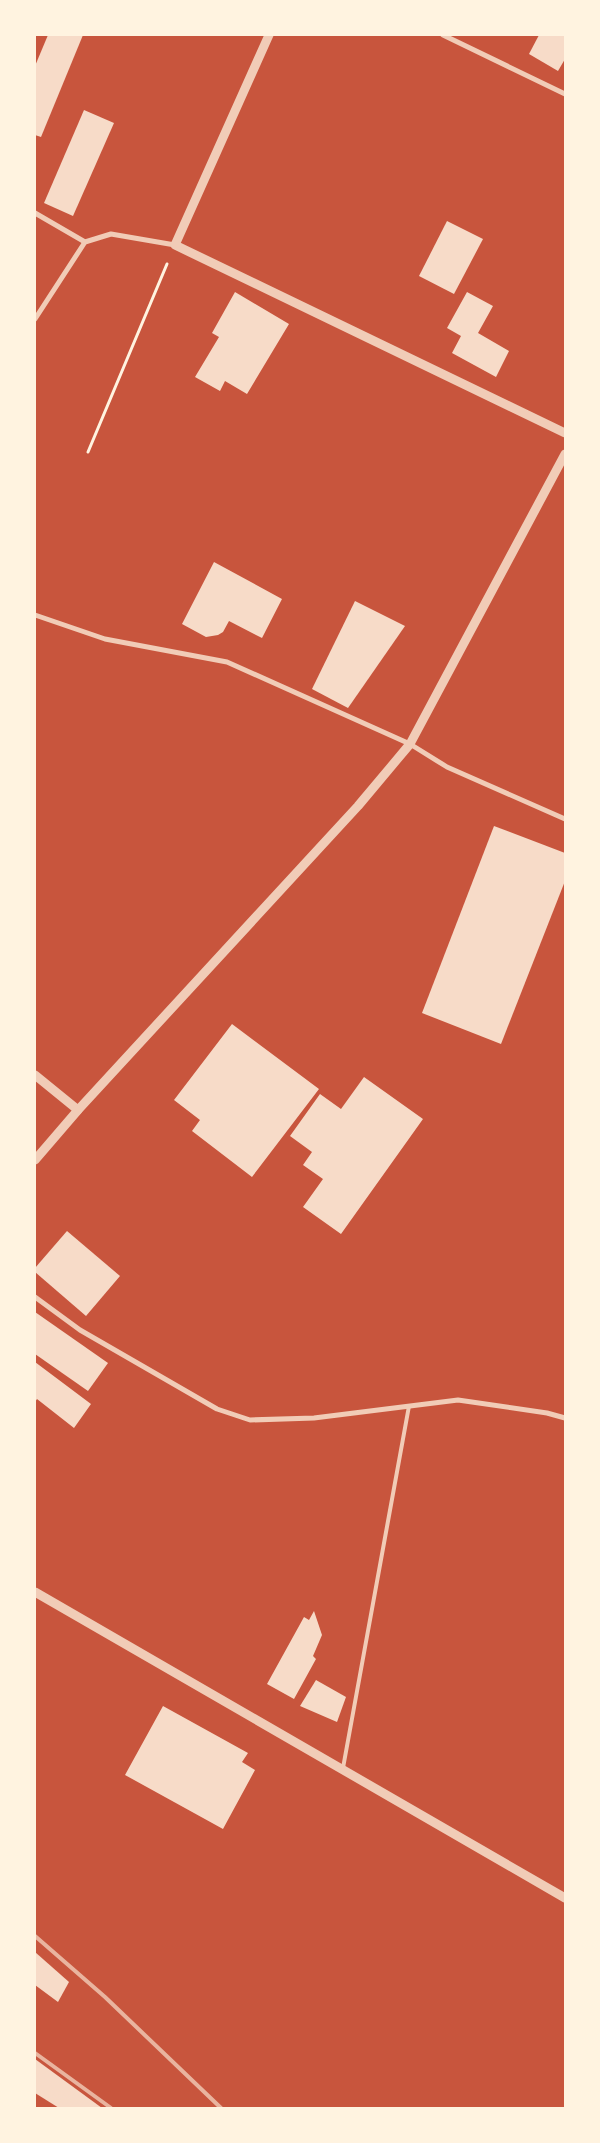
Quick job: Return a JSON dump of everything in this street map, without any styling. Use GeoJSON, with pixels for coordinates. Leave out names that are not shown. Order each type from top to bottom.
{"type":"FeatureCollection","features":[{"type":"Feature","properties":{"kind":"street"},"geometry":{"type":"LineString","coordinates":[[175,245],[270,35]]}},
{"type":"Feature","properties":{"kind":"street"},"geometry":{"type":"LineString","coordinates":[[443,35],[565,94]]}},
{"type":"Feature","properties":{"kind":"street"},"geometry":{"type":"LineString","coordinates":[[35,213],[85,242]]}},
{"type":"Feature","properties":{"kind":"street"},"geometry":{"type":"LineString","coordinates":[[35,319],[85,242],[111,234],[175,245],[565,433]]}},
{"type":"Feature","properties":{"kind":"street"},"geometry":{"type":"LineString","coordinates":[[35,1160],[78,1110],[358,806],[410,744],[565,454]]}},
{"type":"Feature","properties":{"kind":"street"},"geometry":{"type":"LineString","coordinates":[[35,615],[105,639],[227,662],[410,744],[447,767],[565,819]]}},
{"type":"Feature","properties":{"kind":"street"},"geometry":{"type":"LineString","coordinates":[[35,1076],[78,1110]]}},
{"type":"Feature","properties":{"kind":"street"},"geometry":{"type":"LineString","coordinates":[[35,1297],[80,1330],[217,1409],[250,1420],[314,1418],[458,1400],[548,1413],[565,1418]]}},
{"type":"Feature","properties":{"kind":"street"},"geometry":{"type":"LineString","coordinates":[[35,1592],[565,1898]]}},
{"type":"Feature","properties":{"kind":"lane"},"geometry":{"type":"LineString","coordinates":[[342,1770],[409,1406]]}},
{"type":"Feature","properties":{"kind":"path"},"geometry":{"type":"LineString","coordinates":[[88,452],[175,245]]}},
{"type":"Feature","properties":{"kind":"building"},"geometry":{"type":"Polygon","coordinates":[[[48,35],[83,35],[41,137],[35,135],[35,66],[48,35]]]}},
{"type":"Feature","properties":{"kind":"building"},"geometry":{"type":"Polygon","coordinates":[[[539,35],[565,35],[565,59],[558,71],[529,54],[539,35]]]}},
{"type":"Feature","properties":{"kind":"building"},"geometry":{"type":"Polygon","coordinates":[[[84,110],[114,123],[73,216],[44,203],[84,110]]]}},
{"type":"Feature","properties":{"kind":"building"},"geometry":{"type":"Polygon","coordinates":[[[447,221],[483,239],[454,294],[419,276],[447,221]]]}},
{"type":"Feature","properties":{"kind":"building"},"geometry":{"type":"Polygon","coordinates":[[[235,292],[289,324],[247,394],[225,381],[220,391],[195,377],[219,337],[212,333],[235,292]]]}},
{"type":"Feature","properties":{"kind":"building"},"geometry":{"type":"Polygon","coordinates":[[[467,292],[493,306],[478,333],[509,351],[496,377],[452,353],[461,336],[447,328],[467,292]]]}},
{"type":"Feature","properties":{"kind":"building"},"geometry":{"type":"Polygon","coordinates":[[[214,562],[282,599],[262,638],[229,621],[223,632],[206,637],[182,624],[214,562]]]}},
{"type":"Feature","properties":{"kind":"building"},"geometry":{"type":"Polygon","coordinates":[[[355,601],[405,626],[348,708],[312,689],[355,601]]]}},
{"type":"Feature","properties":{"kind":"building"},"geometry":{"type":"Polygon","coordinates":[[[494,826],[565,853],[565,881],[501,1044],[422,1013],[494,826]]]}},
{"type":"Feature","properties":{"kind":"building"},"geometry":{"type":"Polygon","coordinates":[[[232,1024],[319,1089],[252,1177],[192,1131],[200,1120],[174,1100],[232,1024]]]}},
{"type":"Feature","properties":{"kind":"building"},"geometry":{"type":"Polygon","coordinates":[[[364,1077],[423,1119],[341,1234],[303,1207],[323,1179],[303,1165],[312,1152],[290,1136],[320,1094],[341,1109],[364,1077]]]}},
{"type":"Feature","properties":{"kind":"building"},"geometry":{"type":"Polygon","coordinates":[[[67,1231],[120,1276],[86,1316],[35,1272],[35,1268],[67,1231]]]}},
{"type":"Feature","properties":{"kind":"building"},"geometry":{"type":"Polygon","coordinates":[[[35,1312],[108,1363],[88,1391],[35,1354],[35,1312]]]}},
{"type":"Feature","properties":{"kind":"building"},"geometry":{"type":"Polygon","coordinates":[[[35,1362],[91,1404],[74,1428],[37,1399],[35,1402],[35,1362]]]}},
{"type":"Feature","properties":{"kind":"building"},"geometry":{"type":"Polygon","coordinates":[[[314,1611],[322,1635],[313,1656],[316,1659],[294,1699],[267,1684],[304,1617],[309,1620],[314,1611]]]}},
{"type":"Feature","properties":{"kind":"building"},"geometry":{"type":"Polygon","coordinates":[[[316,1680],[346,1697],[337,1722],[300,1706],[316,1680]]]}},
{"type":"Feature","properties":{"kind":"building"},"geometry":{"type":"Polygon","coordinates":[[[163,1706],[248,1753],[242,1762],[255,1770],[223,1829],[125,1775],[163,1706]]]}},
{"type":"Feature","properties":{"kind":"building"},"geometry":{"type":"Polygon","coordinates":[[[35,1952],[69,1982],[58,2002],[35,1985],[35,1952]]]}},
{"type":"Feature","properties":{"kind":"building"},"geometry":{"type":"Polygon","coordinates":[[[35,2059],[102,2108],[59,2108],[35,2093],[35,2059]]]}},
{"type":"Feature","properties":{"kind":"railway"},"geometry":{"type":"LineString","coordinates":[[35,1936],[105,1997],[221,2108]]}},
{"type":"Feature","properties":{"kind":"railway"},"geometry":{"type":"LineString","coordinates":[[35,2053],[111,2108]]}}]}
